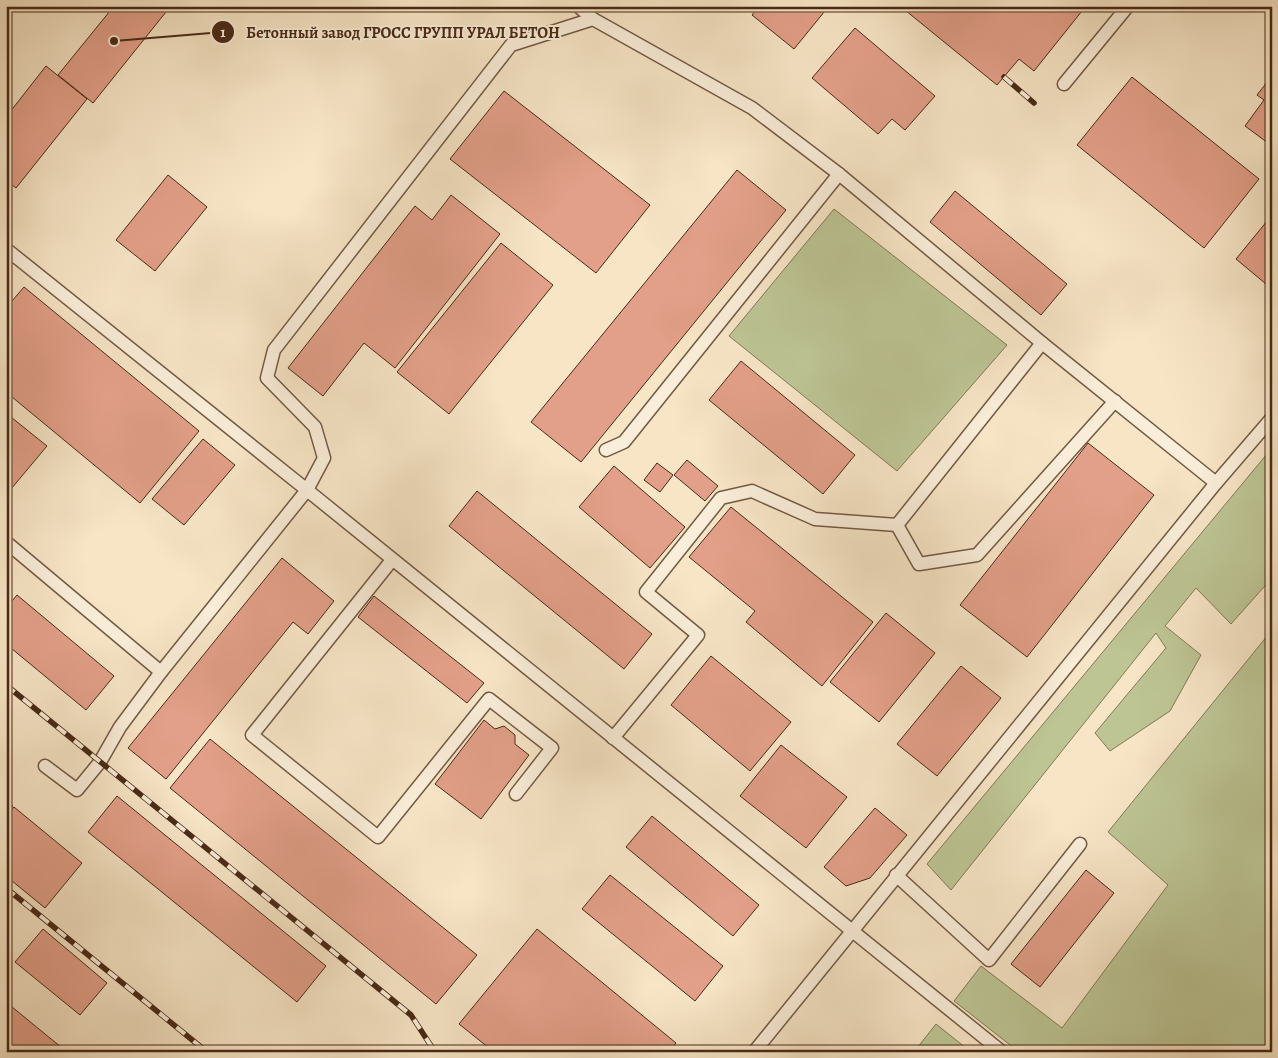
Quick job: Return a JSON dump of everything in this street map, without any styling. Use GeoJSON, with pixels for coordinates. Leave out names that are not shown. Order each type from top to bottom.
{"type":"FeatureCollection","features":[{"type":"Feature","properties":{"kind":"lane"},"geometry":{"type":"LineString","coordinates":[[578,6],[593,19],[752,108],[839,174],[1042,343],[1216,483]]}},
{"type":"Feature","properties":{"kind":"lane"},"geometry":{"type":"LineString","coordinates":[[1064,84],[1128,6]]}},
{"type":"Feature","properties":{"kind":"lane"},"geometry":{"type":"LineString","coordinates":[[46,766],[77,790],[100,762],[120,727],[160,672],[307,490],[324,458],[315,427],[267,378],[274,350],[511,45],[593,19]]}},
{"type":"Feature","properties":{"kind":"lane"},"geometry":{"type":"LineString","coordinates":[[606,450],[624,442],[839,174]]}},
{"type":"Feature","properties":{"kind":"lane"},"geometry":{"type":"LineString","coordinates":[[6,249],[1002,1052]]}},
{"type":"Feature","properties":{"kind":"lane"},"geometry":{"type":"LineString","coordinates":[[897,525],[1042,343]]}},
{"type":"Feature","properties":{"kind":"lane"},"geometry":{"type":"LineString","coordinates":[[897,525],[918,564],[978,555],[1115,401]]}},
{"type":"Feature","properties":{"kind":"lane"},"geometry":{"type":"LineString","coordinates":[[754,1052],[1216,483],[1272,418]]}},
{"type":"Feature","properties":{"kind":"lane"},"geometry":{"type":"LineString","coordinates":[[613,738],[698,635],[646,592],[721,498],[752,491],[815,519],[897,525]]}},
{"type":"Feature","properties":{"kind":"lane"},"geometry":{"type":"LineString","coordinates":[[6,542],[160,672]]}},
{"type":"Feature","properties":{"kind":"lane"},"geometry":{"type":"LineString","coordinates":[[392,560],[252,735],[378,837],[489,699],[552,748],[516,794]]}},
{"type":"Feature","properties":{"kind":"lane"},"geometry":{"type":"LineString","coordinates":[[896,875],[989,960],[1080,844]]}},
{"type":"Feature","properties":{"kind":"green space"},"geometry":{"type":"Polygon","coordinates":[[[834,209],[1007,345],[897,471],[729,336],[834,209]]]}},
{"type":"Feature","properties":{"kind":"green space"},"geometry":{"type":"Polygon","coordinates":[[[1272,448],[1272,578],[1231,624],[1196,588],[1165,626],[1201,655],[1170,711],[1110,751],[1095,733],[1166,648],[1156,633],[951,890],[927,864],[1272,448]]]}},
{"type":"Feature","properties":{"kind":"green space"},"geometry":{"type":"Polygon","coordinates":[[[1272,630],[1272,1052],[1019,1052],[954,1001],[981,966],[1062,1028],[1168,885],[1108,832],[1272,630]]]}},
{"type":"Feature","properties":{"kind":"green space"},"geometry":{"type":"Polygon","coordinates":[[[936,1024],[971,1052],[914,1052],[936,1024]]]}},
{"type":"Feature","properties":{"kind":"building"},"geometry":{"type":"Polygon","coordinates":[[[114,6],[170,7],[93,103],[58,75],[114,6]]]}},
{"type":"Feature","properties":{"kind":"building"},"geometry":{"type":"Polygon","coordinates":[[[759,6],[829,6],[794,49],[752,15],[759,6]]]}},
{"type":"Feature","properties":{"kind":"building"},"geometry":{"type":"Polygon","coordinates":[[[900,6],[1086,6],[1034,71],[1019,59],[997,85],[900,6]]]}},
{"type":"Feature","properties":{"kind":"building"},"geometry":{"type":"Polygon","coordinates":[[[855,28],[935,96],[905,130],[892,119],[878,134],[812,78],[855,28]]]}},
{"type":"Feature","properties":{"kind":"building"},"geometry":{"type":"Polygon","coordinates":[[[46,66],[87,99],[16,188],[6,180],[6,117],[46,66]]]}},
{"type":"Feature","properties":{"kind":"building"},"geometry":{"type":"Polygon","coordinates":[[[1132,77],[1259,179],[1204,248],[1077,145],[1132,77]]]}},
{"type":"Feature","properties":{"kind":"building"},"geometry":{"type":"Polygon","coordinates":[[[1268,81],[1272,84],[1272,146],[1245,126],[1264,100],[1257,95],[1268,81]]]}},
{"type":"Feature","properties":{"kind":"building"},"geometry":{"type":"Polygon","coordinates":[[[504,91],[650,205],[596,273],[450,159],[504,91]]]}},
{"type":"Feature","properties":{"kind":"building"},"geometry":{"type":"Polygon","coordinates":[[[737,170],[786,210],[581,462],[531,422],[737,170]]]}},
{"type":"Feature","properties":{"kind":"building"},"geometry":{"type":"Polygon","coordinates":[[[168,175],[207,207],[155,271],[116,240],[168,175]]]}},
{"type":"Feature","properties":{"kind":"building"},"geometry":{"type":"Polygon","coordinates":[[[955,191],[1067,284],[1041,315],[930,222],[955,191]]]}},
{"type":"Feature","properties":{"kind":"building"},"geometry":{"type":"Polygon","coordinates":[[[451,195],[500,234],[395,368],[364,343],[323,396],[288,368],[415,206],[432,220],[451,195]]]}},
{"type":"Feature","properties":{"kind":"building"},"geometry":{"type":"Polygon","coordinates":[[[1272,215],[1272,289],[1236,259],[1272,215]]]}},
{"type":"Feature","properties":{"kind":"building"},"geometry":{"type":"Polygon","coordinates":[[[501,243],[553,285],[449,414],[397,372],[501,243]]]}},
{"type":"Feature","properties":{"kind":"building"},"geometry":{"type":"Polygon","coordinates":[[[24,287],[199,431],[140,503],[6,392],[6,308],[24,287]]]}},
{"type":"Feature","properties":{"kind":"building"},"geometry":{"type":"Polygon","coordinates":[[[741,361],[855,455],[823,494],[709,400],[741,361]]]}},
{"type":"Feature","properties":{"kind":"building"},"geometry":{"type":"Polygon","coordinates":[[[6,413],[47,446],[6,495],[6,413]]]}},
{"type":"Feature","properties":{"kind":"building"},"geometry":{"type":"Polygon","coordinates":[[[203,439],[235,465],[184,525],[152,499],[203,439]]]}},
{"type":"Feature","properties":{"kind":"building"},"geometry":{"type":"Polygon","coordinates":[[[1088,443],[1154,495],[1027,657],[960,605],[1088,443]]]}},
{"type":"Feature","properties":{"kind":"building"},"geometry":{"type":"Polygon","coordinates":[[[687,460],[718,486],[705,501],[674,475],[687,460]]]}},
{"type":"Feature","properties":{"kind":"building"},"geometry":{"type":"Polygon","coordinates":[[[657,463],[673,475],[660,492],[644,480],[657,463]]]}},
{"type":"Feature","properties":{"kind":"building"},"geometry":{"type":"Polygon","coordinates":[[[614,466],[685,527],[650,568],[579,507],[614,466]]]}},
{"type":"Feature","properties":{"kind":"building"},"geometry":{"type":"Polygon","coordinates":[[[477,491],[652,634],[624,669],[449,526],[477,491]]]}},
{"type":"Feature","properties":{"kind":"building"},"geometry":{"type":"Polygon","coordinates":[[[731,507],[873,622],[822,686],[746,622],[755,611],[689,557],[731,507]]]}},
{"type":"Feature","properties":{"kind":"building"},"geometry":{"type":"Polygon","coordinates":[[[282,558],[334,601],[308,634],[293,622],[166,779],[128,748],[282,558]]]}},
{"type":"Feature","properties":{"kind":"building"},"geometry":{"type":"Polygon","coordinates":[[[17,595],[114,676],[86,710],[6,644],[6,608],[17,595]]]}},
{"type":"Feature","properties":{"kind":"building"},"geometry":{"type":"Polygon","coordinates":[[[374,596],[484,683],[467,703],[358,617],[374,596]]]}},
{"type":"Feature","properties":{"kind":"building"},"geometry":{"type":"Polygon","coordinates":[[[886,613],[935,653],[879,722],[830,682],[886,613]]]}},
{"type":"Feature","properties":{"kind":"building"},"geometry":{"type":"Polygon","coordinates":[[[711,656],[791,722],[750,771],[671,705],[711,656]]]}},
{"type":"Feature","properties":{"kind":"building"},"geometry":{"type":"Polygon","coordinates":[[[961,666],[1001,698],[937,776],[897,744],[961,666]]]}},
{"type":"Feature","properties":{"kind":"building"},"geometry":{"type":"Polygon","coordinates":[[[484,720],[495,729],[504,726],[515,735],[515,744],[529,755],[481,819],[435,784],[484,720]]]}},
{"type":"Feature","properties":{"kind":"building"},"geometry":{"type":"Polygon","coordinates":[[[210,739],[477,955],[436,1004],[170,788],[210,739]]]}},
{"type":"Feature","properties":{"kind":"building"},"geometry":{"type":"Polygon","coordinates":[[[781,745],[847,797],[806,848],[740,796],[781,745]]]}},
{"type":"Feature","properties":{"kind":"building"},"geometry":{"type":"Polygon","coordinates":[[[117,796],[326,966],[297,1002],[88,832],[117,796]]]}},
{"type":"Feature","properties":{"kind":"building"},"geometry":{"type":"Polygon","coordinates":[[[6,801],[13,806],[6,814],[6,801]]]}},
{"type":"Feature","properties":{"kind":"building"},"geometry":{"type":"Polygon","coordinates":[[[14,807],[82,863],[45,908],[6,876],[6,817],[14,807]]]}},
{"type":"Feature","properties":{"kind":"building"},"geometry":{"type":"Polygon","coordinates":[[[875,808],[907,835],[870,878],[846,886],[824,867],[875,808]]]}},
{"type":"Feature","properties":{"kind":"building"},"geometry":{"type":"Polygon","coordinates":[[[652,816],[759,905],[733,936],[626,847],[652,816]]]}},
{"type":"Feature","properties":{"kind":"building"},"geometry":{"type":"Polygon","coordinates":[[[1086,870],[1114,893],[1040,987],[1011,964],[1086,870]]]}},
{"type":"Feature","properties":{"kind":"building"},"geometry":{"type":"Polygon","coordinates":[[[610,875],[723,966],[695,1001],[582,909],[610,875]]]}},
{"type":"Feature","properties":{"kind":"building"},"geometry":{"type":"Polygon","coordinates":[[[43,929],[107,983],[80,1015],[15,962],[43,929]]]}},
{"type":"Feature","properties":{"kind":"building"},"geometry":{"type":"Polygon","coordinates":[[[537,929],[676,1043],[669,1052],[494,1052],[459,1024],[537,929]]]}},
{"type":"Feature","properties":{"kind":"building"},"geometry":{"type":"Polygon","coordinates":[[[6,1002],[67,1052],[6,1052],[6,1002]]]}},
{"type":"Feature","properties":{"kind":"railway"},"geometry":{"type":"LineString","coordinates":[[1004,77],[1034,103]]}},
{"type":"Feature","properties":{"kind":"railway"},"geometry":{"type":"LineString","coordinates":[[6,685],[411,1015],[435,1052]]}},
{"type":"Feature","properties":{"kind":"railway"},"geometry":{"type":"LineString","coordinates":[[6,888],[207,1052]]}},
{"type":"Feature","properties":{"kind":"place","name":"Бетонный завод ГРОСС ГРУПП УРАЛ БЕТОН"},"geometry":{"type":"Point","coordinates":[114,41]}}]}
